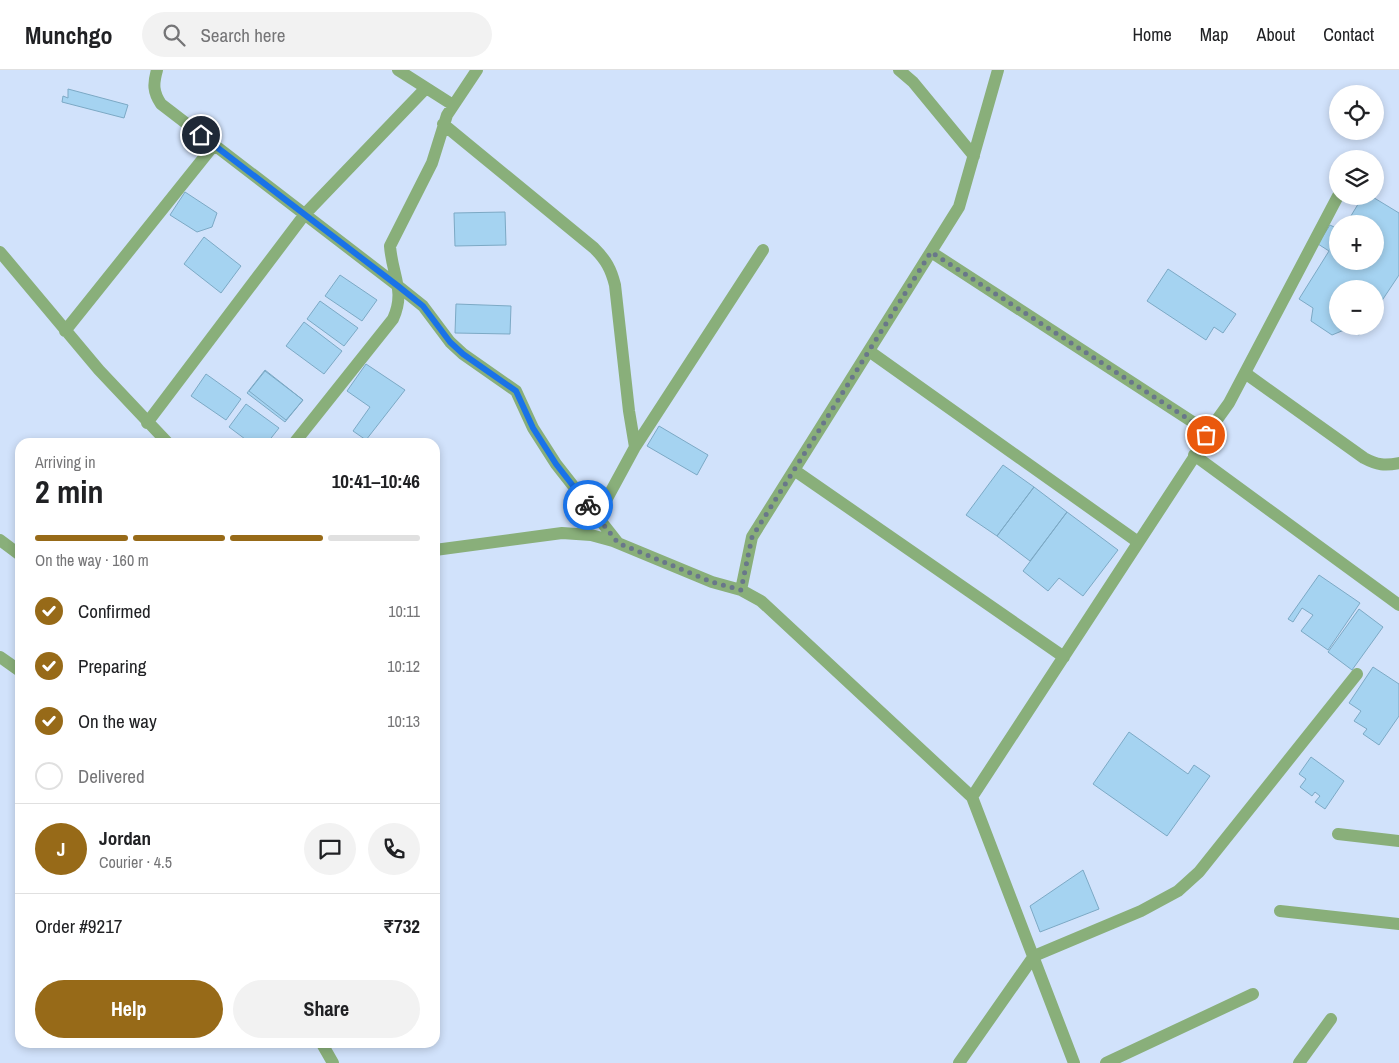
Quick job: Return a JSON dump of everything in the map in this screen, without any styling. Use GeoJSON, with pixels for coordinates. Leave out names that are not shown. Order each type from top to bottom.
{"type":"FeatureCollection","features":[{"type":"Feature","properties":{"kind":"street"},"geometry":{"type":"LineString","coordinates":[[157,70],[153,84],[155,95],[161,104],[423,306],[450,342],[463,354],[516,391],[533,428],[556,464],[618,543]]}},
{"type":"Feature","properties":{"kind":"street"},"geometry":{"type":"LineString","coordinates":[[398,70],[453,105]]}},
{"type":"Feature","properties":{"kind":"street"},"geometry":{"type":"LineString","coordinates":[[297,438],[393,319],[398,308],[400,292],[391,258],[390,246],[432,162],[443,124],[476,70]]}},
{"type":"Feature","properties":{"kind":"street"},"geometry":{"type":"LineString","coordinates":[[899,70],[913,82],[974,156]]}},
{"type":"Feature","properties":{"kind":"street"},"geometry":{"type":"LineString","coordinates":[[741,590],[752,537],[959,207],[998,70]]}},
{"type":"Feature","properties":{"kind":"street"},"geometry":{"type":"LineString","coordinates":[[147,423],[305,214],[426,88]]}},
{"type":"Feature","properties":{"kind":"street"},"geometry":{"type":"LineString","coordinates":[[443,124],[594,248],[605,259],[611,269],[635,446]]}},
{"type":"Feature","properties":{"kind":"street"},"geometry":{"type":"LineString","coordinates":[[65,331],[214,145]]}},
{"type":"Feature","properties":{"kind":"street"},"geometry":{"type":"LineString","coordinates":[[972,797],[1228,403],[1333,205]]}},
{"type":"Feature","properties":{"kind":"street"},"geometry":{"type":"LineString","coordinates":[[597,517],[635,446],[763,250]]}},
{"type":"Feature","properties":{"kind":"street"},"geometry":{"type":"LineString","coordinates":[[0,252],[65,331],[147,423],[163,438]]}},
{"type":"Feature","properties":{"kind":"street"},"geometry":{"type":"LineString","coordinates":[[931,252],[1202,428],[1206,435]]}},
{"type":"Feature","properties":{"kind":"street"},"geometry":{"type":"LineString","coordinates":[[869,351],[1138,542]]}},
{"type":"Feature","properties":{"kind":"street"},"geometry":{"type":"LineString","coordinates":[[1245,373],[1364,458],[1376,464],[1386,466],[1399,463]]}},
{"type":"Feature","properties":{"kind":"street"},"geometry":{"type":"LineString","coordinates":[[1194,455],[1399,605]]}},
{"type":"Feature","properties":{"kind":"street"},"geometry":{"type":"LineString","coordinates":[[794,470],[1064,657]]}},
{"type":"Feature","properties":{"kind":"street"},"geometry":{"type":"LineString","coordinates":[[440,549],[562,534],[591,535],[618,543],[712,582],[741,590],[761,601],[972,797],[1074,1063]]}},
{"type":"Feature","properties":{"kind":"street"},"geometry":{"type":"LineString","coordinates":[[0,540],[15,551]]}},
{"type":"Feature","properties":{"kind":"street"},"geometry":{"type":"LineString","coordinates":[[0,657],[15,668]]}},
{"type":"Feature","properties":{"kind":"street"},"geometry":{"type":"LineString","coordinates":[[959,1063],[1034,956],[1141,911],[1178,892],[1199,872],[1357,674]]}},
{"type":"Feature","properties":{"kind":"street"},"geometry":{"type":"LineString","coordinates":[[1338,834],[1399,841]]}},
{"type":"Feature","properties":{"kind":"street"},"geometry":{"type":"LineString","coordinates":[[1280,911],[1399,924]]}},
{"type":"Feature","properties":{"kind":"street"},"geometry":{"type":"LineString","coordinates":[[1106,1063],[1253,994]]}},
{"type":"Feature","properties":{"kind":"street"},"geometry":{"type":"LineString","coordinates":[[1299,1063],[1331,1019]]}},
{"type":"Feature","properties":{"kind":"street"},"geometry":{"type":"LineString","coordinates":[[324,1048],[333,1063]]}},
{"type":"Feature","properties":{"kind":"building"},"geometry":{"type":"Polygon","coordinates":[[[68,89],[128,105],[124,118],[62,102],[63,96],[68,98],[68,89]]]}},
{"type":"Feature","properties":{"kind":"building"},"geometry":{"type":"Polygon","coordinates":[[[185,192],[217,213],[212,227],[197,232],[170,215],[185,192]]]}},
{"type":"Feature","properties":{"kind":"building"},"geometry":{"type":"Polygon","coordinates":[[[1384,204],[1399,213],[1399,275],[1384,298],[1384,280],[1329,280],[1329,333],[1311,321],[1313,308],[1299,299],[1329,251],[1329,270],[1384,270],[1384,215],[1351,215],[1358,205],[1384,204]]]}},
{"type":"Feature","properties":{"kind":"building"},"geometry":{"type":"Polygon","coordinates":[[[505,212],[506,245],[455,246],[454,213],[505,212]]]}},
{"type":"Feature","properties":{"kind":"building"},"geometry":{"type":"Polygon","coordinates":[[[1329,227],[1329,251],[1318,244],[1329,227]]]}},
{"type":"Feature","properties":{"kind":"building"},"geometry":{"type":"Polygon","coordinates":[[[204,237],[241,266],[221,293],[184,264],[204,237]]]}},
{"type":"Feature","properties":{"kind":"building"},"geometry":{"type":"Polygon","coordinates":[[[1168,269],[1236,314],[1223,333],[1214,327],[1206,340],[1147,301],[1168,269]]]}},
{"type":"Feature","properties":{"kind":"building"},"geometry":{"type":"Polygon","coordinates":[[[340,275],[377,300],[362,321],[325,296],[340,275]]]}},
{"type":"Feature","properties":{"kind":"building"},"geometry":{"type":"Polygon","coordinates":[[[320,301],[358,328],[344,346],[307,319],[320,301]]]}},
{"type":"Feature","properties":{"kind":"building"},"geometry":{"type":"Polygon","coordinates":[[[456,304],[511,306],[510,334],[455,333],[456,304]]]}},
{"type":"Feature","properties":{"kind":"building"},"geometry":{"type":"Polygon","coordinates":[[[304,322],[342,351],[324,374],[286,346],[304,322]]]}},
{"type":"Feature","properties":{"kind":"building"},"geometry":{"type":"Polygon","coordinates":[[[366,364],[405,390],[368,438],[363,438],[353,431],[370,407],[347,391],[366,364]]]}},
{"type":"Feature","properties":{"kind":"building"},"geometry":{"type":"Polygon","coordinates":[[[265,370],[303,400],[285,422],[247,393],[265,370]]]}},
{"type":"Feature","properties":{"kind":"building"},"geometry":{"type":"Polygon","coordinates":[[[265,371],[303,400],[286,420],[249,391],[265,371]]]}},
{"type":"Feature","properties":{"kind":"building"},"geometry":{"type":"Polygon","coordinates":[[[206,374],[241,399],[226,420],[191,396],[206,374]]]}},
{"type":"Feature","properties":{"kind":"building"},"geometry":{"type":"Polygon","coordinates":[[[246,404],[279,428],[271,438],[244,438],[229,427],[246,404]]]}},
{"type":"Feature","properties":{"kind":"building"},"geometry":{"type":"Polygon","coordinates":[[[659,426],[708,455],[697,475],[647,446],[659,426]]]}},
{"type":"Feature","properties":{"kind":"building"},"geometry":{"type":"Polygon","coordinates":[[[1003,465],[1034,487],[997,536],[966,515],[1003,465]]]}},
{"type":"Feature","properties":{"kind":"building"},"geometry":{"type":"Polygon","coordinates":[[[1034,487],[1067,512],[1030,561],[997,536],[1034,487]]]}},
{"type":"Feature","properties":{"kind":"building"},"geometry":{"type":"Polygon","coordinates":[[[1067,512],[1118,550],[1083,596],[1059,578],[1048,591],[1023,571],[1067,512]]]}},
{"type":"Feature","properties":{"kind":"building"},"geometry":{"type":"Polygon","coordinates":[[[1319,575],[1360,603],[1328,650],[1301,631],[1313,615],[1302,608],[1293,622],[1288,619],[1319,575]]]}},
{"type":"Feature","properties":{"kind":"building"},"geometry":{"type":"Polygon","coordinates":[[[1359,609],[1383,627],[1352,670],[1328,652],[1359,609]]]}},
{"type":"Feature","properties":{"kind":"building"},"geometry":{"type":"Polygon","coordinates":[[[1373,667],[1399,684],[1399,716],[1379,745],[1363,734],[1367,729],[1354,721],[1361,711],[1349,703],[1373,667]]]}},
{"type":"Feature","properties":{"kind":"building"},"geometry":{"type":"Polygon","coordinates":[[[1129,732],[1188,774],[1194,765],[1210,776],[1167,836],[1093,784],[1129,732]]]}},
{"type":"Feature","properties":{"kind":"building"},"geometry":{"type":"Polygon","coordinates":[[[1311,757],[1344,781],[1325,809],[1315,802],[1320,796],[1315,792],[1312,796],[1300,787],[1306,779],[1299,774],[1311,757]]]}},
{"type":"Feature","properties":{"kind":"building"},"geometry":{"type":"Polygon","coordinates":[[[1083,870],[1099,909],[1040,932],[1030,906],[1083,870]]]}},
{"type":"Feature","properties":{"kind":"way so far"},"geometry":{"type":"LineString","coordinates":[[588,505],[618,543],[712,582],[741,590],[752,537],[931,252],[1202,428],[1206,435]]}},
{"type":"Feature","properties":{"kind":"route"},"geometry":{"type":"LineString","coordinates":[[201,135],[423,306],[450,342],[463,354],[516,391],[533,428],[556,464],[588,505]]}}]}
